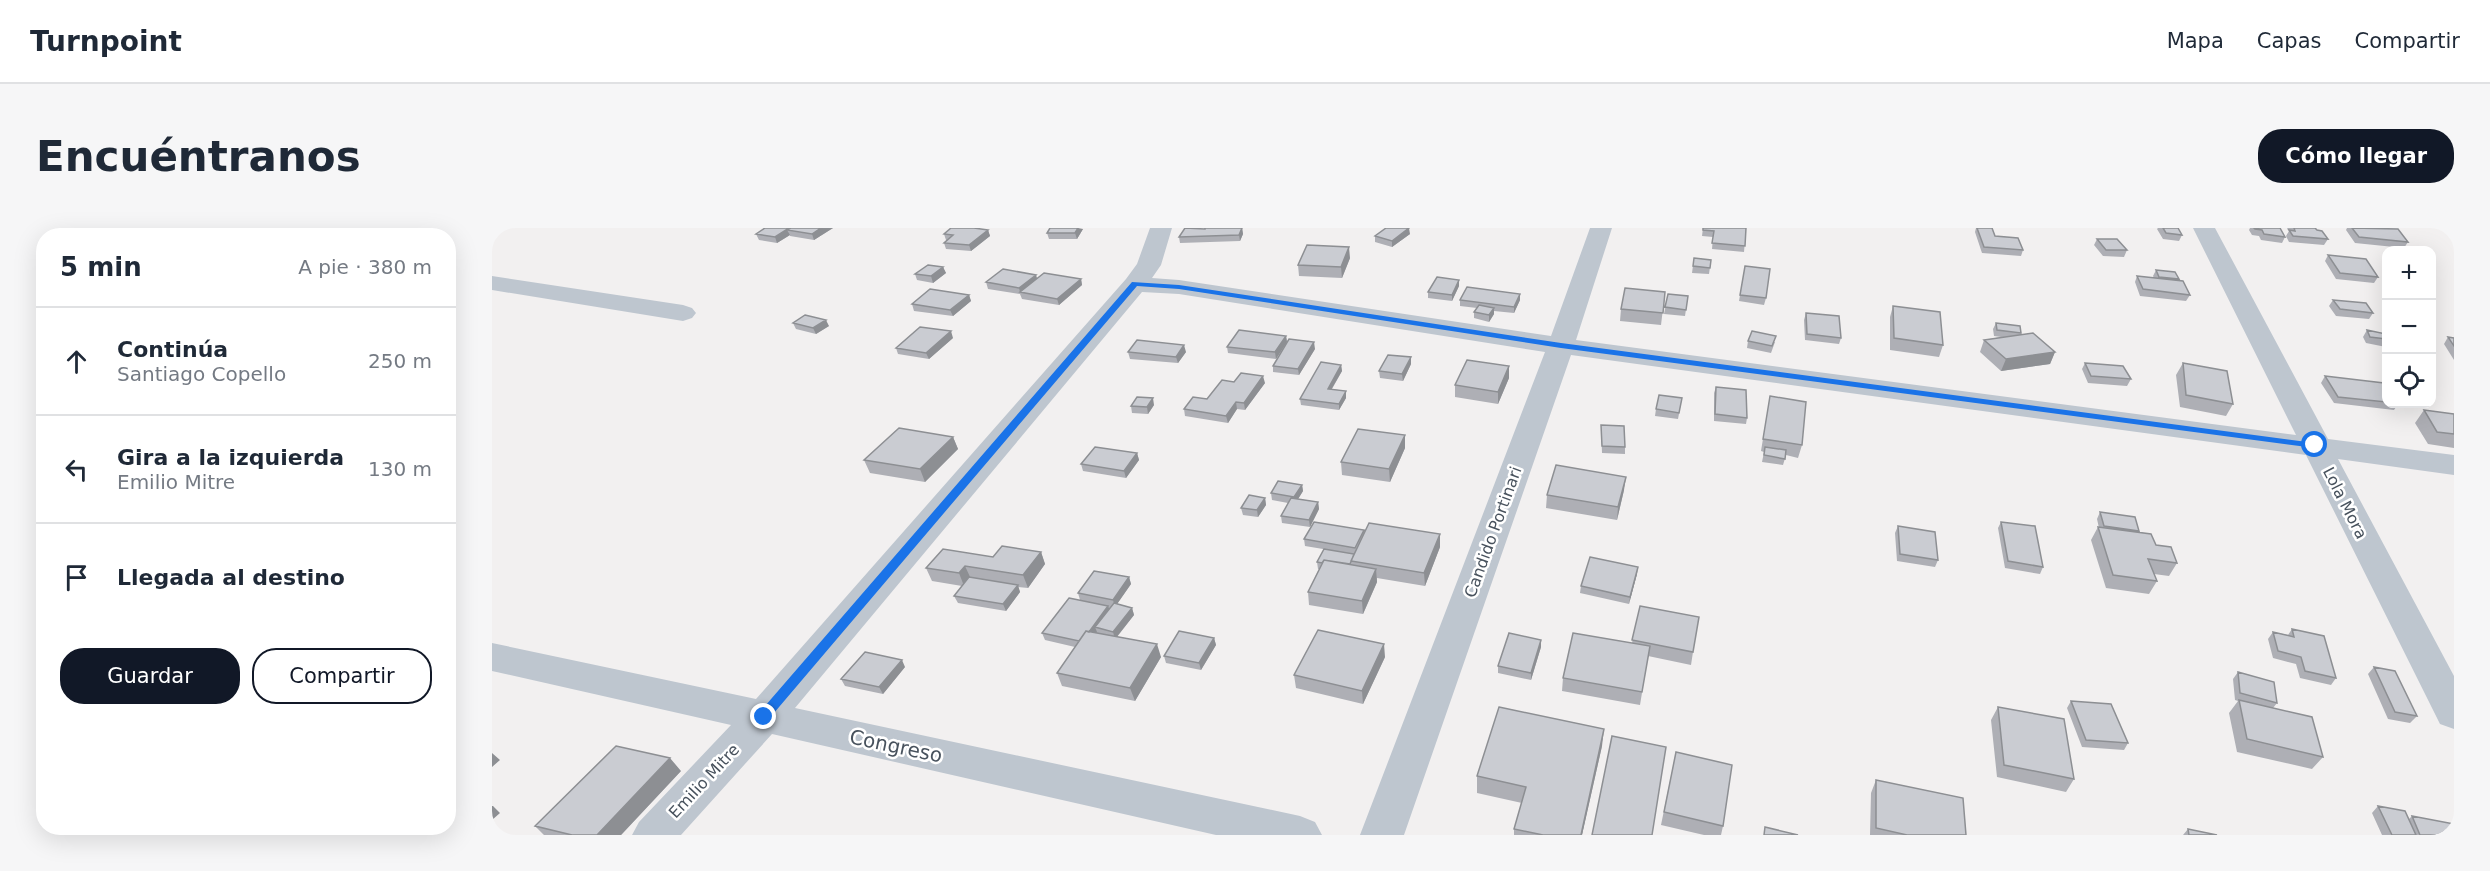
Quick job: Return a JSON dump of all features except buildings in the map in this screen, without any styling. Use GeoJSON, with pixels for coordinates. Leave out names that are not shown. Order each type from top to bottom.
{"type":"FeatureCollection","features":[{"type":"Feature","properties":{"kind":"street","name":"Emilio Mitre"},"geometry":{"type":"LineString","coordinates":[[654,835],[764,717],[1135,284],[1149,265],[1161,228]]}},
{"type":"Feature","properties":{"kind":"street","name":"Candido Portinari"},"geometry":{"type":"LineString","coordinates":[[1382,835],[1561,346],[1601,228]]}},
{"type":"Feature","properties":{"kind":"street","name":"Lola Mora"},"geometry":{"type":"LineString","coordinates":[[2204,228],[2454,713]]}},
{"type":"Feature","properties":{"kind":"street"},"geometry":{"type":"LineString","coordinates":[[492,283],[683,313]]}},
{"type":"Feature","properties":{"kind":"street"},"geometry":{"type":"LineString","coordinates":[[1135,284],[1179,287],[1561,346],[2454,465]]}},
{"type":"Feature","properties":{"kind":"street","name":"Congreso"},"geometry":{"type":"LineString","coordinates":[[492,657],[1300,835]]}},
{"type":"Feature","properties":{"kind":"route"},"geometry":{"type":"LineString","coordinates":[[764,717],[1135,284],[1179,287],[1561,346],[2315,445]]}}]}
